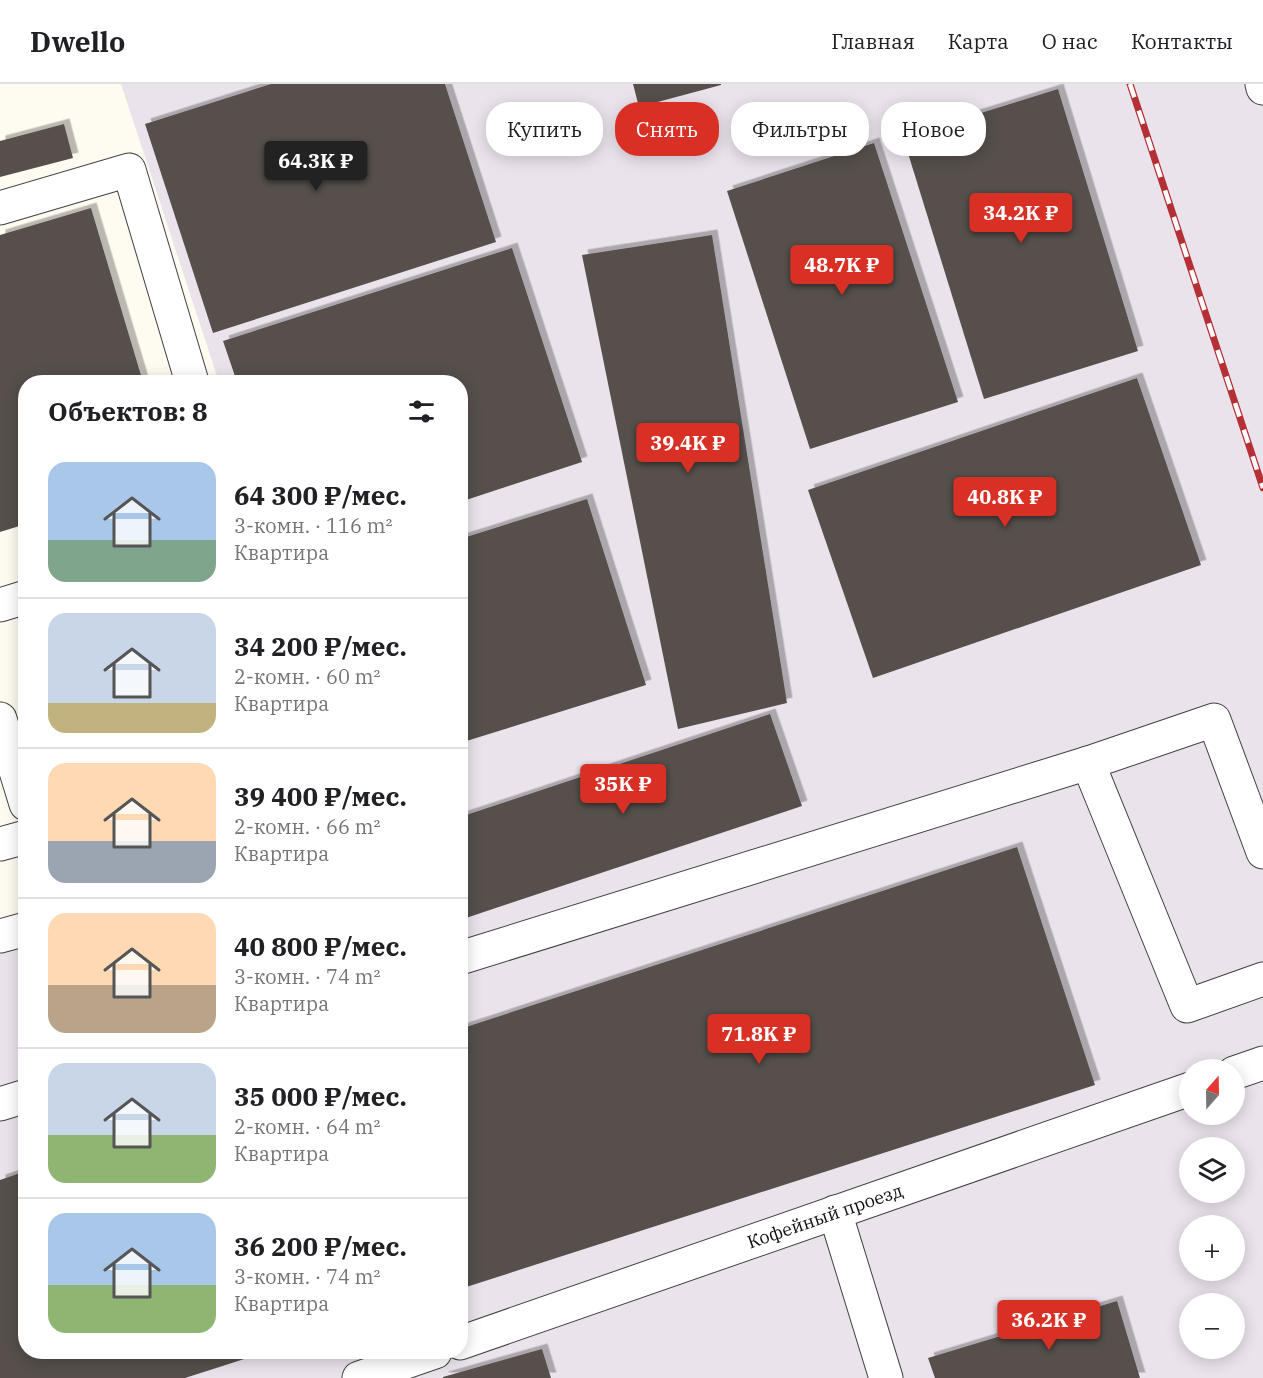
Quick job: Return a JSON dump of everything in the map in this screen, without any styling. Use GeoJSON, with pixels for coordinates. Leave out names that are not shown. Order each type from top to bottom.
{"type":"FeatureCollection","features":[{"type":"Feature","properties":{"kind":"street"},"geometry":{"type":"LineString","coordinates":[[1262,84],[1263,88]]}},
{"type":"Feature","properties":{"kind":"street"},"geometry":{"type":"LineString","coordinates":[[0,208],[129,170],[190,375]]}},
{"type":"Feature","properties":{"kind":"street"},"geometry":{"type":"LineString","coordinates":[[0,605],[18,599]]}},
{"type":"Feature","properties":{"kind":"street"},"geometry":{"type":"LineString","coordinates":[[468,956],[1088,763],[1214,720],[1263,852]]}},
{"type":"Feature","properties":{"kind":"street"},"geometry":{"type":"LineString","coordinates":[[7,725],[18,771]]}},
{"type":"Feature","properties":{"kind":"street"},"geometry":{"type":"LineString","coordinates":[[1088,763],[1187,1006],[1263,979]]}},
{"type":"Feature","properties":{"kind":"street"},"geometry":{"type":"LineString","coordinates":[[0,844],[18,839]]}},
{"type":"Feature","properties":{"kind":"street"},"geometry":{"type":"LineString","coordinates":[[0,936],[18,931]]}},
{"type":"Feature","properties":{"kind":"street"},"geometry":{"type":"LineString","coordinates":[[1245,1069],[1263,1063]]}},
{"type":"Feature","properties":{"kind":"street","name":"Кофейный проезд"},"geometry":{"type":"LineString","coordinates":[[468,1340],[1179,1093]]}},
{"type":"Feature","properties":{"kind":"street"},"geometry":{"type":"LineString","coordinates":[[0,1104],[18,1098]]}},
{"type":"Feature","properties":{"kind":"street"},"geometry":{"type":"LineString","coordinates":[[835,1212],[886,1378]]}},
{"type":"Feature","properties":{"kind":"street"},"geometry":{"type":"LineString","coordinates":[[359,1378],[415,1359]]}},
{"type":"Feature","properties":{"kind":"shaded area"},"geometry":{"type":"Polygon","coordinates":[[[121,84],[1263,84],[1263,1378],[0,1378],[0,937],[18,932],[18,1359],[468,1359],[468,375],[217,375],[121,84]]]}},
{"type":"Feature","properties":{"kind":"building"},"geometry":{"type":"Polygon","coordinates":[[[271,84],[445,84],[496,242],[213,333],[145,124],[271,84]]]}},
{"type":"Feature","properties":{"kind":"building"},"geometry":{"type":"Polygon","coordinates":[[[633,84],[721,84],[658,102],[638,102],[633,84]]]}},
{"type":"Feature","properties":{"kind":"building"},"geometry":{"type":"Polygon","coordinates":[[[1058,89],[1138,351],[984,399],[909,156],[986,156],[986,111],[1058,89]]]}},
{"type":"Feature","properties":{"kind":"building"},"geometry":{"type":"Polygon","coordinates":[[[64,124],[73,158],[0,177],[0,141],[64,124]]]}},
{"type":"Feature","properties":{"kind":"building"},"geometry":{"type":"Polygon","coordinates":[[[874,143],[958,402],[810,449],[727,191],[834,156],[869,156],[869,145],[874,143]]]}},
{"type":"Feature","properties":{"kind":"building"},"geometry":{"type":"Polygon","coordinates":[[[91,208],[141,375],[18,375],[18,526],[0,532],[0,235],[91,208]]]}},
{"type":"Feature","properties":{"kind":"building"},"geometry":{"type":"Polygon","coordinates":[[[712,235],[787,703],[678,729],[582,255],[712,235]]]}},
{"type":"Feature","properties":{"kind":"building"},"geometry":{"type":"Polygon","coordinates":[[[512,248],[582,462],[468,499],[468,375],[235,375],[223,341],[512,248]]]}},
{"type":"Feature","properties":{"kind":"building"},"geometry":{"type":"Polygon","coordinates":[[[1137,378],[1201,565],[873,678],[808,490],[1137,378]]]}},
{"type":"Feature","properties":{"kind":"building"},"geometry":{"type":"Polygon","coordinates":[[[587,499],[646,685],[468,741],[468,536],[587,499]]]}},
{"type":"Feature","properties":{"kind":"building"},"geometry":{"type":"Polygon","coordinates":[[[770,714],[802,806],[468,917],[468,814],[770,714]]]}},
{"type":"Feature","properties":{"kind":"building"},"geometry":{"type":"Polygon","coordinates":[[[1017,847],[1095,1085],[468,1286],[468,1026],[1017,847]]]}},
{"type":"Feature","properties":{"kind":"building"},"geometry":{"type":"Polygon","coordinates":[[[18,1174],[18,1359],[244,1359],[185,1378],[0,1378],[0,1180],[18,1174]]]}},
{"type":"Feature","properties":{"kind":"building"},"geometry":{"type":"Polygon","coordinates":[[[1117,1301],[1140,1378],[935,1378],[928,1358],[1117,1301]]]}},
{"type":"Feature","properties":{"kind":"building"},"geometry":{"type":"Polygon","coordinates":[[[542,1349],[551,1378],[443,1378],[443,1377],[542,1349]]]}},
{"type":"Feature","properties":{"kind":"railway"},"geometry":{"type":"LineString","coordinates":[[1130,84],[1263,488]]}}]}
